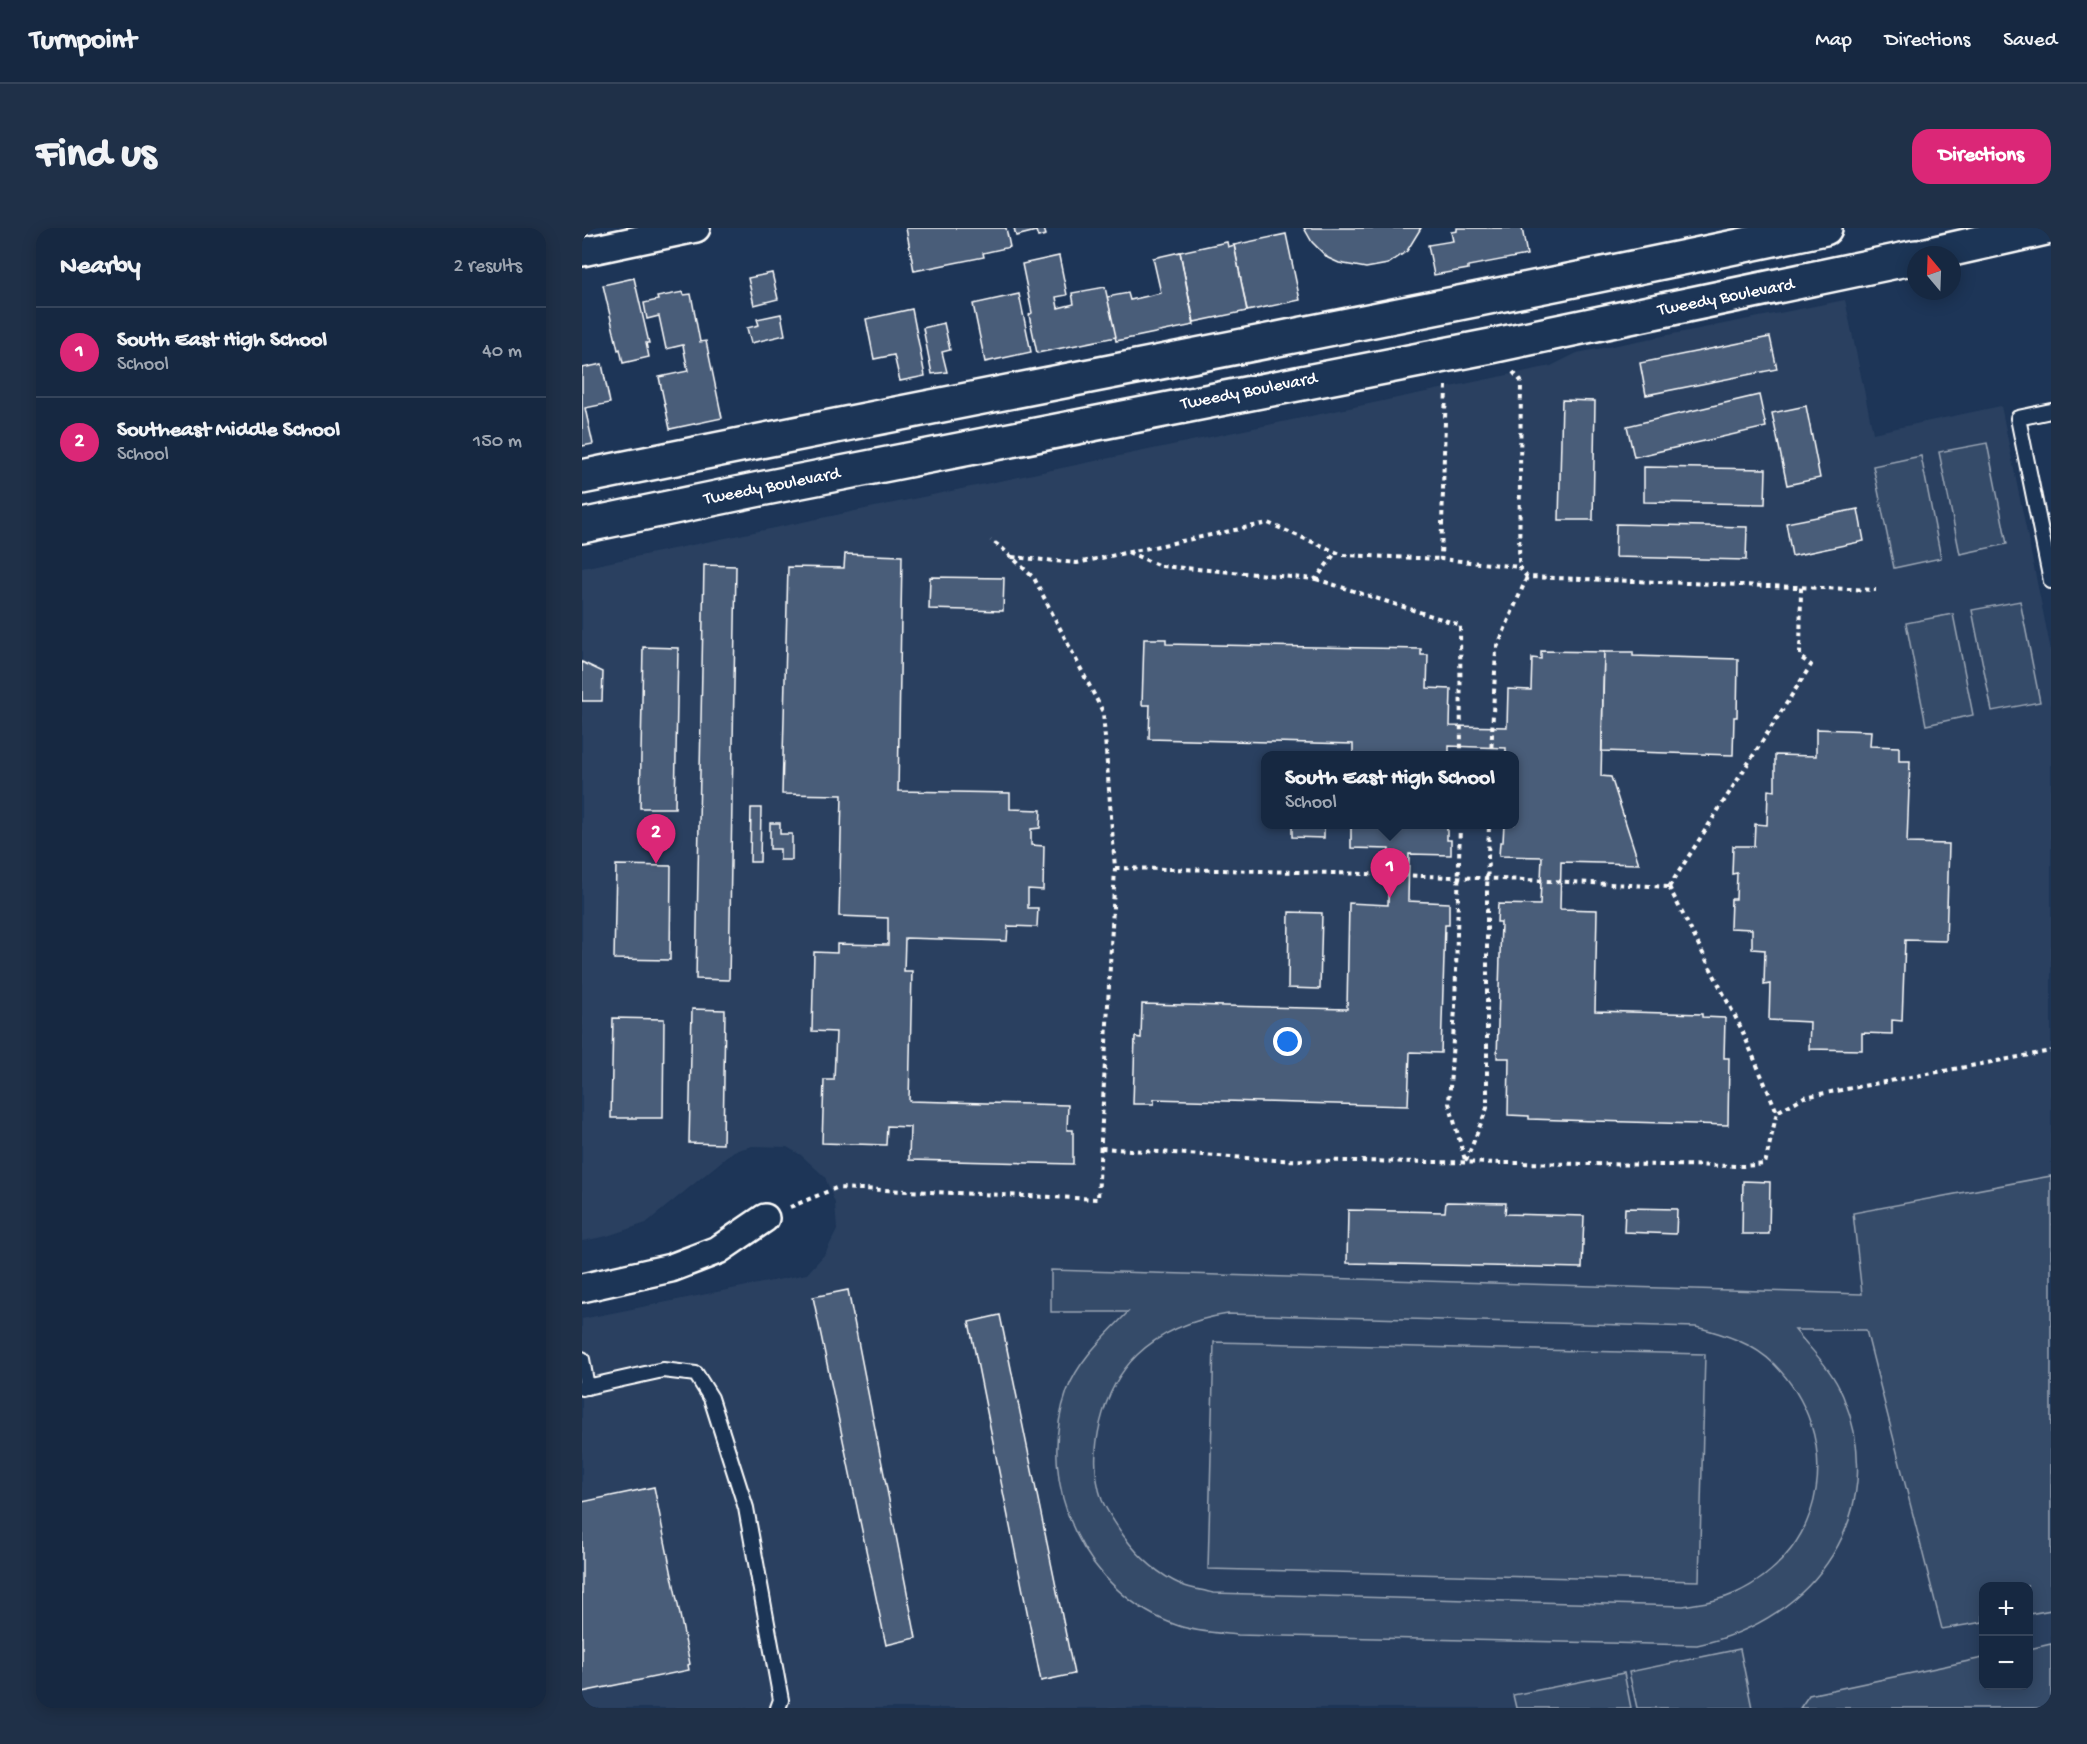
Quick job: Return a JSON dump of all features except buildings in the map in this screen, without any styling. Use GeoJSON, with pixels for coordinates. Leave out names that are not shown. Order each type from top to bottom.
{"type":"FeatureCollection","features":[{"type":"Feature","properties":{"kind":"main road"},"geometry":{"type":"LineString","coordinates":[[582,477],[1022,388],[1488,298],[1825,228]]}},
{"type":"Feature","properties":{"kind":"main road"},"geometry":{"type":"LineString","coordinates":[[1961,247],[2046,228]]}},
{"type":"Feature","properties":{"kind":"main road","name":"Tweedy Boulevard"},"geometry":{"type":"LineString","coordinates":[[582,526],[1491,346],[1907,259]]}},
{"type":"Feature","properties":{"kind":"street"},"geometry":{"type":"LineString","coordinates":[[582,252],[696,228]]}},
{"type":"Feature","properties":{"kind":"street"},"geometry":{"type":"LineString","coordinates":[[582,1288],[671,1268],[718,1250],[765,1218]]}},
{"type":"Feature","properties":{"kind":"lane"},"geometry":{"type":"LineString","coordinates":[[2051,411],[2018,418],[2051,581]]}},
{"type":"Feature","properties":{"kind":"lane"},"geometry":{"type":"LineString","coordinates":[[582,1359],[584,1387],[663,1370],[696,1374],[711,1398],[746,1508],[781,1700],[777,1708]]}},
{"type":"Feature","properties":{"kind":"path"},"geometry":{"type":"LineString","coordinates":[[1491,346],[1521,381],[1519,567],[1527,577],[1876,590]]}},
{"type":"Feature","properties":{"kind":"path"},"geometry":{"type":"LineString","coordinates":[[1441,559],[1446,386],[1453,379]]}},
{"type":"Feature","properties":{"kind":"path"},"geometry":{"type":"LineString","coordinates":[[1012,557],[1077,562],[1268,523],[1343,555],[1441,559],[1519,567]]}},
{"type":"Feature","properties":{"kind":"path"},"geometry":{"type":"LineString","coordinates":[[765,1218],[836,1188],[1098,1199],[1115,868],[1103,712],[1034,578],[991,540]]}},
{"type":"Feature","properties":{"kind":"path"},"geometry":{"type":"LineString","coordinates":[[1127,552],[1160,566],[1316,579],[1460,626],[1461,751]]}},
{"type":"Feature","properties":{"kind":"path"},"geometry":{"type":"LineString","coordinates":[[1316,579],[1336,552]]}},
{"type":"Feature","properties":{"kind":"path"},"geometry":{"type":"LineString","coordinates":[[1491,751],[1496,650],[1527,577]]}},
{"type":"Feature","properties":{"kind":"path"},"geometry":{"type":"LineString","coordinates":[[1669,887],[1811,665],[1800,657],[1801,587]]}},
{"type":"Feature","properties":{"kind":"path"},"geometry":{"type":"LineString","coordinates":[[1460,829],[1455,1008],[1449,1103],[1466,1161]]}},
{"type":"Feature","properties":{"kind":"path"},"geometry":{"type":"LineString","coordinates":[[1466,1161],[1486,1108],[1489,829]]}},
{"type":"Feature","properties":{"kind":"path"},"geometry":{"type":"LineString","coordinates":[[1115,868],[1487,877],[1669,887]]}},
{"type":"Feature","properties":{"kind":"path"},"geometry":{"type":"LineString","coordinates":[[1101,1148],[1275,1160],[1744,1166],[1765,1164],[1777,1112],[1741,1028],[1669,887]]}},
{"type":"Feature","properties":{"kind":"path"},"geometry":{"type":"LineString","coordinates":[[1777,1112],[1804,1097],[2051,1051]]}},
{"type":"Feature","properties":{"kind":"shaded area"},"geometry":{"type":"Polygon","coordinates":[[[1845,300],[1873,433],[2001,406],[2051,651],[2051,1708],[582,1708],[582,1319],[807,1274],[825,1254],[837,1230],[835,1203],[825,1177],[801,1155],[787,1147],[752,1146],[734,1151],[646,1223],[607,1236],[582,1241],[582,568],[1551,366],[1577,353],[1845,300]]]}},
{"type":"Feature","properties":{"kind":"shaded area"},"geometry":{"type":"Polygon","coordinates":[[[1987,443],[2007,544],[1960,554],[1939,452],[1987,443]]]}},
{"type":"Feature","properties":{"kind":"shaded area"},"geometry":{"type":"Polygon","coordinates":[[[1921,456],[1941,558],[1894,568],[1873,466],[1921,456]]]}},
{"type":"Feature","properties":{"kind":"shaded area"},"geometry":{"type":"Polygon","coordinates":[[[2020,601],[2040,702],[1992,711],[1972,610],[2020,601]]]}},
{"type":"Feature","properties":{"kind":"shaded area"},"geometry":{"type":"Polygon","coordinates":[[[1953,614],[1973,715],[1926,725],[1906,623],[1953,614]]]}},
{"type":"Feature","properties":{"kind":"shaded area"},"geometry":{"type":"Polygon","coordinates":[[[2051,1176],[2051,1610],[2033,1613],[2033,1582],[1979,1582],[1979,1623],[1942,1629],[1866,1330],[1795,1330],[1822,1361],[1839,1386],[1855,1439],[1857,1481],[1849,1520],[1832,1555],[1808,1587],[1776,1612],[1739,1632],[1697,1645],[1238,1635],[1193,1630],[1146,1611],[1117,1589],[1093,1562],[1075,1531],[1063,1498],[1057,1462],[1058,1426],[1067,1391],[1086,1358],[1128,1312],[1051,1312],[1051,1270],[1862,1294],[1853,1213],[2051,1176]],[[1228,1314],[1203,1319],[1179,1327],[1157,1339],[1137,1355],[1125,1369],[1106,1403],[1100,1423],[1097,1442],[1097,1482],[1102,1500],[1109,1513],[1135,1550],[1165,1576],[1190,1588],[1213,1593],[1683,1606],[1723,1598],[1736,1593],[1767,1574],[1791,1549],[1807,1520],[1816,1489],[1817,1456],[1811,1424],[1796,1392],[1766,1357],[1757,1350],[1727,1336],[1696,1327],[1228,1314]]]}},
{"type":"Feature","properties":{"kind":"shaded area"},"geometry":{"type":"Polygon","coordinates":[[[1214,1342],[1705,1354],[1699,1581],[1208,1569],[1214,1342]]]}},
{"type":"Feature","properties":{"kind":"shaded area"},"geometry":{"type":"Polygon","coordinates":[[[2051,1644],[2051,1708],[1800,1708],[1809,1695],[1979,1659],[1979,1690],[2033,1690],[2033,1648],[2051,1644]]]}},
{"type":"Feature","properties":{"kind":"shaded area"},"geometry":{"type":"Polygon","coordinates":[[[1740,1649],[1752,1708],[1637,1708],[1629,1672],[1740,1649]]]}},
{"type":"Feature","properties":{"kind":"shaded area"},"geometry":{"type":"Polygon","coordinates":[[[1624,1673],[1631,1708],[1516,1708],[1513,1695],[1624,1673]]]}},
{"type":"Feature","properties":{"kind":"place","name":"Southeast Middle School"},"geometry":{"type":"Point","coordinates":[656,864]}},
{"type":"Feature","properties":{"kind":"place","name":"South East High School"},"geometry":{"type":"Point","coordinates":[1390,898]}}]}
